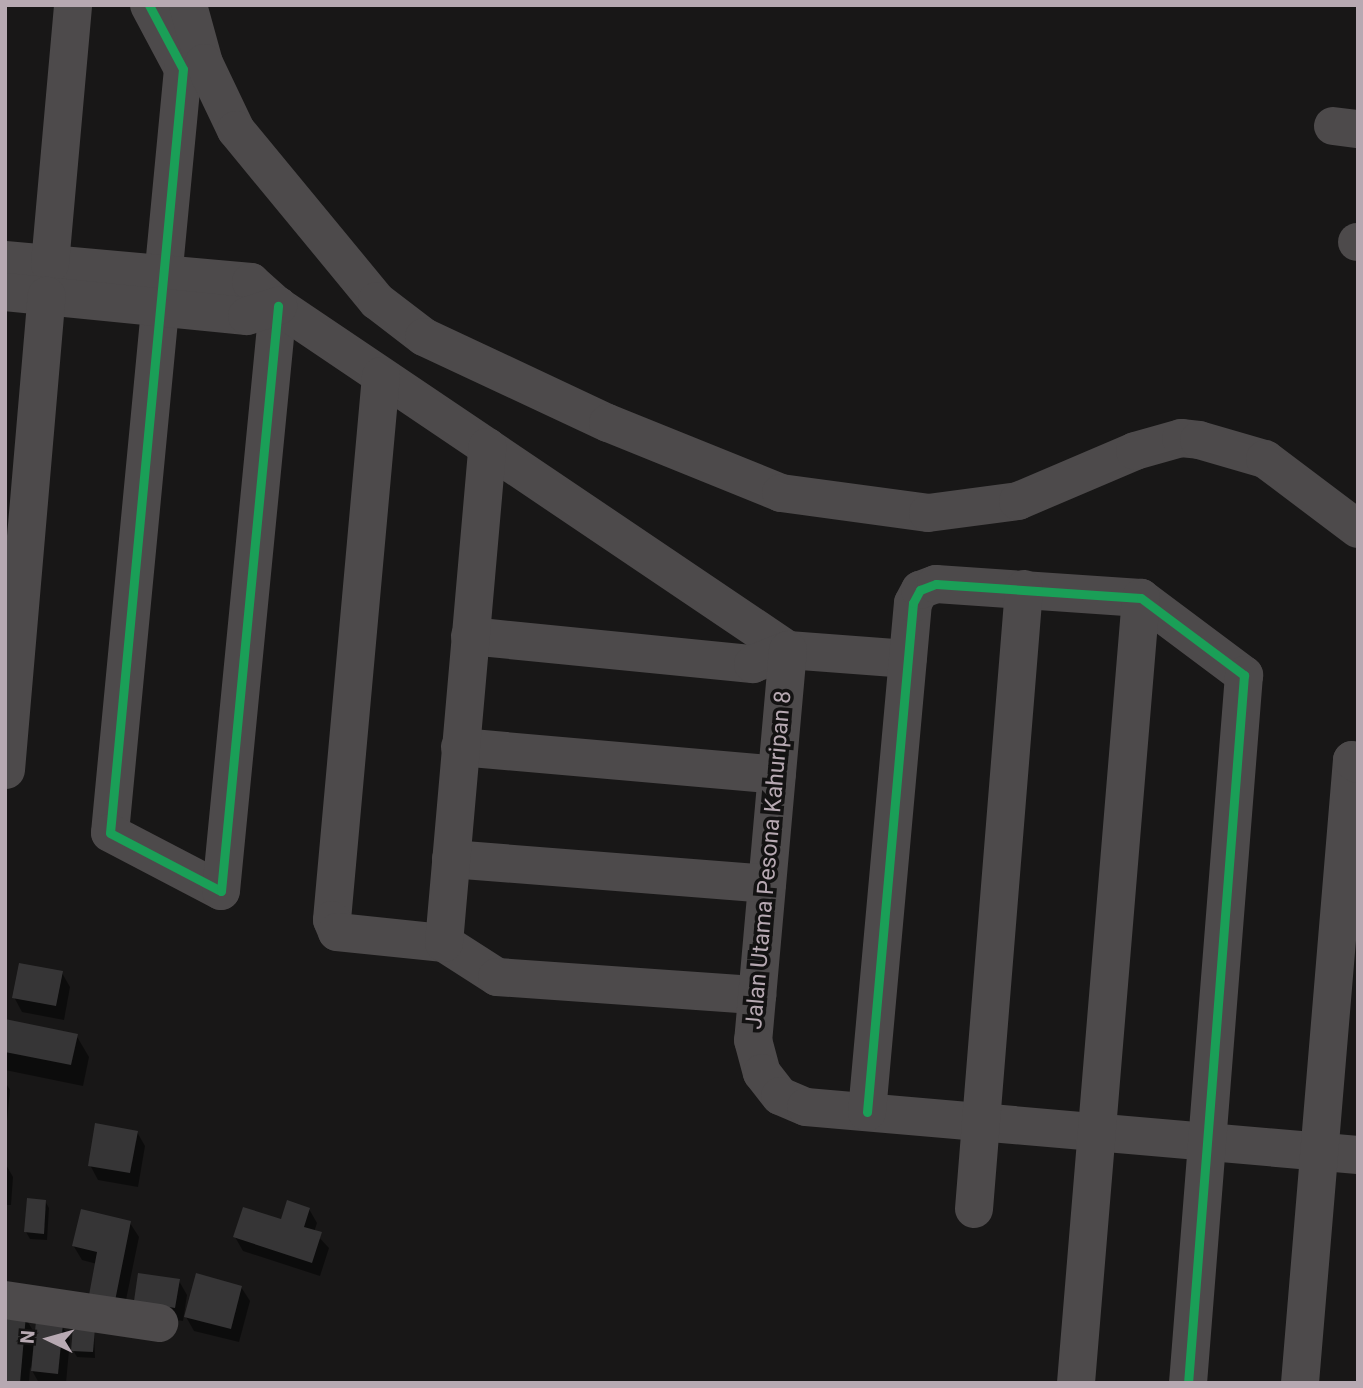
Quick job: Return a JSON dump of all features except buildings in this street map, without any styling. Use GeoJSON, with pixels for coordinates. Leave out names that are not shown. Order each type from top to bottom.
{"type":"FeatureCollection","features":[{"type":"Feature","properties":{"kind":"street"},"geometry":{"type":"LineString","coordinates":[[6,770],[19,476],[49,280],[73,5]]}},
{"type":"Feature","properties":{"kind":"street"},"geometry":{"type":"LineString","coordinates":[[149,5],[183,69],[110,833],[221,891],[278,306]]}},
{"type":"Feature","properties":{"kind":"street"},"geometry":{"type":"LineString","coordinates":[[188,5],[204,63],[236,130],[377,301],[424,337],[608,423],[781,493],[928,513],[1018,501],[1135,451],[1181,438],[1199,439],[1265,459],[1358,529]]}},
{"type":"Feature","properties":{"kind":"street"},"geometry":{"type":"LineString","coordinates":[[5,260],[49,280],[162,291],[251,282],[278,306],[788,650]]}},
{"type":"Feature","properties":{"kind":"street"},"geometry":{"type":"LineString","coordinates":[[5,292],[49,280]]}},
{"type":"Feature","properties":{"kind":"street"},"geometry":{"type":"LineString","coordinates":[[381,376],[332,920],[337,932],[346,936],[444,943],[497,977],[757,995]]}},
{"type":"Feature","properties":{"kind":"street"},"geometry":{"type":"LineString","coordinates":[[444,943],[487,447]]}},
{"type":"Feature","properties":{"kind":"street"},"geometry":{"type":"LineString","coordinates":[[867,1112],[913,603],[920,590],[936,584],[1142,598],[1244,675],[1188,1383]]}},
{"type":"Feature","properties":{"kind":"street"},"geometry":{"type":"LineString","coordinates":[[974,1209],[1024,590]]}},
{"type":"Feature","properties":{"kind":"street"},"geometry":{"type":"LineString","coordinates":[[1076,1383],[1142,598]]}},
{"type":"Feature","properties":{"kind":"street"},"geometry":{"type":"LineString","coordinates":[[470,636],[753,664],[788,650],[908,659]]}},
{"type":"Feature","properties":{"kind":"street","name":"Jalan Utama Pesona Kahuripan 8"},"geometry":{"type":"LineString","coordinates":[[788,650],[753,1040],[762,1073],[780,1096],[806,1107],[1358,1155]]}},
{"type":"Feature","properties":{"kind":"street"},"geometry":{"type":"LineString","coordinates":[[460,747],[777,775]]}},
{"type":"Feature","properties":{"kind":"street"},"geometry":{"type":"LineString","coordinates":[[1300,1383],[1352,760],[1358,764]]}},
{"type":"Feature","properties":{"kind":"street"},"geometry":{"type":"LineString","coordinates":[[451,859],[767,884]]}},
{"type":"Feature","properties":{"kind":"street"},"geometry":{"type":"LineString","coordinates":[[5,1300],[159,1323]]}},
{"type":"Feature","properties":{"kind":"cycle path"},"geometry":{"type":"LineString","coordinates":[[149,5],[183,69],[110,833],[221,891],[278,306]]}},
{"type":"Feature","properties":{"kind":"cycle path"},"geometry":{"type":"LineString","coordinates":[[867,1112],[913,603],[920,590],[936,584],[1141,598],[1244,675],[1188,1383]]}}]}
